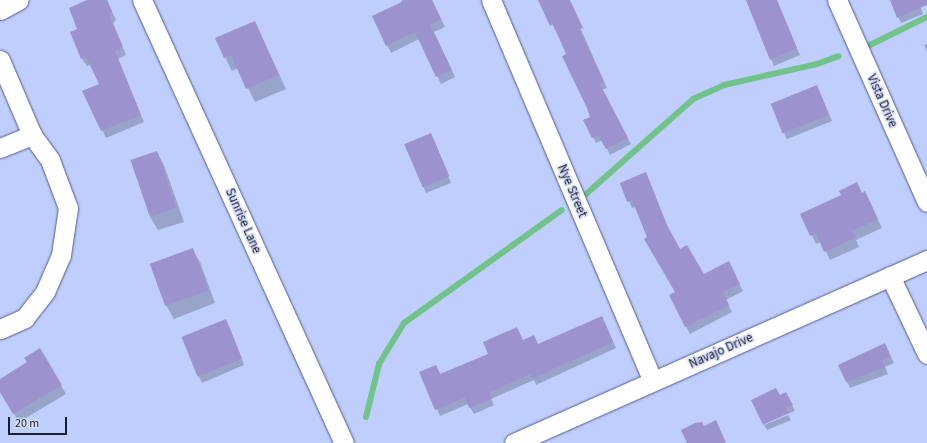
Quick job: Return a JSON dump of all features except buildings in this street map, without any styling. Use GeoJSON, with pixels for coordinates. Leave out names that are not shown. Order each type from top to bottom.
{"type":"FeatureCollection","features":[{"type":"Feature","properties":{"kind":"street"},"geometry":{"type":"LineString","coordinates":[[0,10],[19,0]]}},
{"type":"Feature","properties":{"kind":"street","name":"Sunrise Lane"},"geometry":{"type":"LineString","coordinates":[[142,0],[344,443]]}},
{"type":"Feature","properties":{"kind":"street","name":"Nye Street"},"geometry":{"type":"LineString","coordinates":[[491,0],[653,381]]}},
{"type":"Feature","properties":{"kind":"street","name":"Vista Drive"},"geometry":{"type":"LineString","coordinates":[[837,0],[927,202]]}},
{"type":"Feature","properties":{"kind":"street"},"geometry":{"type":"LineString","coordinates":[[0,60],[32,136],[50,160],[68,208],[61,255],[44,292],[25,318],[0,329]]}},
{"type":"Feature","properties":{"kind":"street"},"geometry":{"type":"LineString","coordinates":[[0,148],[32,136]]}},
{"type":"Feature","properties":{"kind":"street","name":"Navajo Drive"},"geometry":{"type":"LineString","coordinates":[[514,443],[927,260]]}},
{"type":"Feature","properties":{"kind":"street"},"geometry":{"type":"LineString","coordinates":[[890,276],[927,354]]}},
{"type":"Feature","properties":{"kind":"waterway"},"geometry":{"type":"LineString","coordinates":[[870,45],[927,17]]}},
{"type":"Feature","properties":{"kind":"waterway"},"geometry":{"type":"LineString","coordinates":[[585,195],[693,99],[724,85],[817,64],[839,56]]}},
{"type":"Feature","properties":{"kind":"waterway"},"geometry":{"type":"LineString","coordinates":[[366,417],[379,364],[404,323],[562,210]]}}]}
